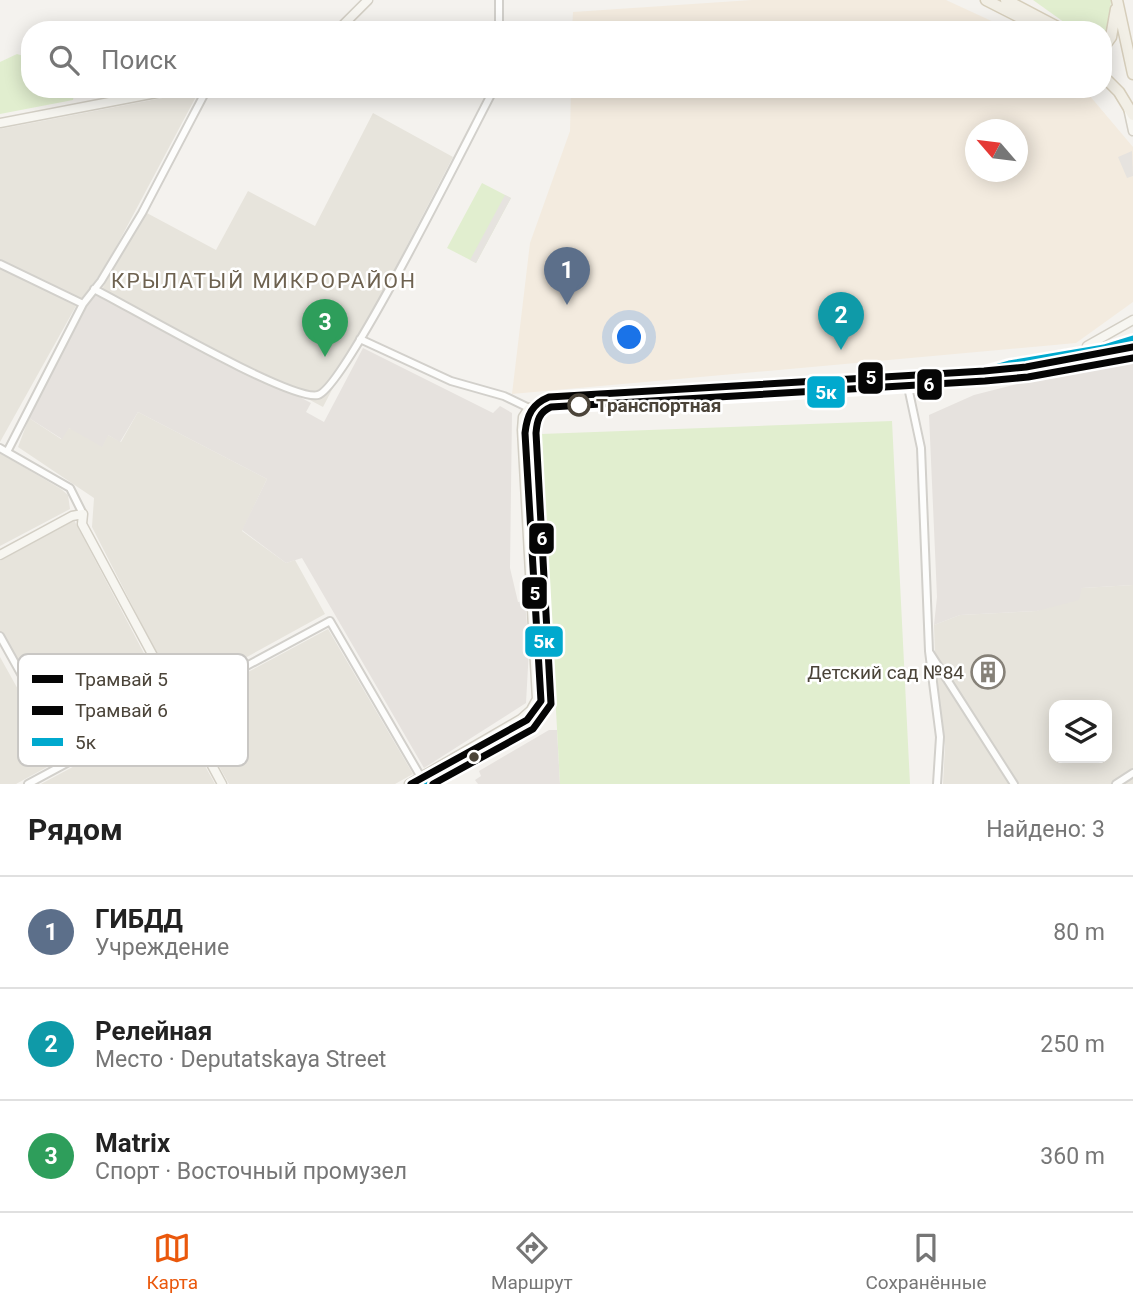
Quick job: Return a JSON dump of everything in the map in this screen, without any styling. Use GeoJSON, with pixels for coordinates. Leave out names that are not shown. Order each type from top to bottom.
{"type":"FeatureCollection","features":[{"type":"Feature","properties":{"kind":"main road"},"geometry":{"type":"LineString","coordinates":[[348,21],[367,0]]}},
{"type":"Feature","properties":{"kind":"main road"},"geometry":{"type":"LineString","coordinates":[[986,0],[1027,21]]}},
{"type":"Feature","properties":{"kind":"main road"},"geometry":{"type":"LineString","coordinates":[[1006,0],[1046,21]]}},
{"type":"Feature","properties":{"kind":"main road"},"geometry":{"type":"LineString","coordinates":[[1112,31],[1117,0]]}},
{"type":"Feature","properties":{"kind":"main road"},"geometry":{"type":"LineString","coordinates":[[1117,0],[1133,74]]}},
{"type":"Feature","properties":{"kind":"main road"},"geometry":{"type":"LineString","coordinates":[[1112,87],[1133,115]]}},
{"type":"Feature","properties":{"kind":"main road"},"geometry":{"type":"LineString","coordinates":[[0,123],[130,98]]}},
{"type":"Feature","properties":{"kind":"main road"},"geometry":{"type":"LineString","coordinates":[[1127,105],[1133,131]]}},
{"type":"Feature","properties":{"kind":"main road"},"geometry":{"type":"LineString","coordinates":[[424,781],[521,719],[537,699],[522,430],[523,417],[529,408],[908,387],[958,380],[1010,364],[1111,347],[1133,336],[1130,329],[1133,321]]}},
{"type":"Feature","properties":{"kind":"main road"},"geometry":{"type":"LineString","coordinates":[[1056,355],[1096,344],[1133,321]]}},
{"type":"Feature","properties":{"kind":"main road"},"geometry":{"type":"LineString","coordinates":[[409,784],[424,781],[528,726],[539,716],[547,702],[533,421],[538,411],[547,406]]}},
{"type":"Feature","properties":{"kind":"main road"},"geometry":{"type":"LineString","coordinates":[[0,555],[72,516],[83,514],[82,524],[151,654]]}},
{"type":"Feature","properties":{"kind":"main road"},"geometry":{"type":"LineString","coordinates":[[212,766],[222,784]]}},
{"type":"Feature","properties":{"kind":"street"},"geometry":{"type":"LineString","coordinates":[[499,0],[499,21]]}},
{"type":"Feature","properties":{"kind":"street"},"geometry":{"type":"LineString","coordinates":[[83,514],[70,488],[3,450],[83,304],[148,202],[202,98]]}},
{"type":"Feature","properties":{"kind":"street"},"geometry":{"type":"LineString","coordinates":[[94,289],[269,380],[306,395],[318,396],[330,387],[360,339],[489,98]]}},
{"type":"Feature","properties":{"kind":"street"},"geometry":{"type":"LineString","coordinates":[[0,264],[83,304]]}},
{"type":"Feature","properties":{"kind":"street"},"geometry":{"type":"LineString","coordinates":[[360,339],[451,381],[504,396],[529,408]]}},
{"type":"Feature","properties":{"kind":"street"},"geometry":{"type":"LineString","coordinates":[[908,387],[921,448],[929,651],[940,737],[937,784]]}},
{"type":"Feature","properties":{"kind":"street"},"geometry":{"type":"LineString","coordinates":[[248,665],[330,621],[424,781]]}},
{"type":"Feature","properties":{"kind":"street"},"geometry":{"type":"LineString","coordinates":[[0,636],[18,669]]}},
{"type":"Feature","properties":{"kind":"street"},"geometry":{"type":"LineString","coordinates":[[929,651],[1014,784]]}},
{"type":"Feature","properties":{"kind":"street"},"geometry":{"type":"LineString","coordinates":[[28,784],[62,766]]}},
{"type":"Feature","properties":{"kind":"street"},"geometry":{"type":"LineString","coordinates":[[1116,784],[1133,773]]}},
{"type":"Feature","properties":{"kind":"shaded area"},"geometry":{"type":"Polygon","coordinates":[[[752,0],[946,0],[992,21],[572,21],[573,12],[752,0]]]}},
{"type":"Feature","properties":{"kind":"shaded area"},"geometry":{"type":"Polygon","coordinates":[[[162,98],[195,98],[106,266],[80,301],[0,261],[0,129],[162,98]]]}},
{"type":"Feature","properties":{"kind":"shaded area"},"geometry":{"type":"Polygon","coordinates":[[[571,98],[1092,98],[1133,147],[1133,302],[1076,343],[512,394],[530,243],[570,131],[571,98]]]}},
{"type":"Feature","properties":{"kind":"shaded area"},"geometry":{"type":"Polygon","coordinates":[[[373,113],[453,157],[323,407],[102,289],[145,212],[216,250],[248,191],[315,226],[373,113]]]}},
{"type":"Feature","properties":{"kind":"shaded area"},"geometry":{"type":"Polygon","coordinates":[[[1132,151],[1133,176],[1127,178],[1118,157],[1132,151]]]}},
{"type":"Feature","properties":{"kind":"shaded area"},"geometry":{"type":"Polygon","coordinates":[[[505,195],[511,198],[476,263],[470,260],[505,195]]]}},
{"type":"Feature","properties":{"kind":"shaded area"},"geometry":{"type":"Polygon","coordinates":[[[0,266],[76,306],[0,442],[0,266]]]}},
{"type":"Feature","properties":{"kind":"shaded area"},"geometry":{"type":"Polygon","coordinates":[[[95,290],[311,403],[306,412],[324,422],[363,348],[493,413],[500,406],[512,413],[510,568],[518,602],[525,601],[529,649],[526,703],[424,768],[302,558],[286,563],[242,530],[267,479],[138,412],[120,442],[108,435],[102,447],[69,428],[62,439],[29,418],[95,290]]]}},
{"type":"Feature","properties":{"kind":"shaded area"},"geometry":{"type":"Polygon","coordinates":[[[1133,361],[1133,585],[1082,588],[1079,600],[1037,611],[960,615],[934,625],[937,597],[929,415],[974,395],[1037,379],[1133,361]]]}},
{"type":"Feature","properties":{"kind":"shaded area"},"geometry":{"type":"Polygon","coordinates":[[[138,412],[267,479],[242,531],[286,563],[295,560],[325,614],[248,656],[248,654],[157,654],[92,527],[94,498],[18,447],[29,418],[61,439],[68,428],[108,435],[121,442],[138,412]]]}},
{"type":"Feature","properties":{"kind":"shaded area"},"geometry":{"type":"Polygon","coordinates":[[[0,453],[61,489],[68,495],[70,509],[0,546],[0,453]]]}},
{"type":"Feature","properties":{"kind":"shaded area"},"geometry":{"type":"Polygon","coordinates":[[[74,520],[144,654],[18,654],[18,666],[0,633],[0,561],[74,520]]]}},
{"type":"Feature","properties":{"kind":"shaded area"},"geometry":{"type":"Polygon","coordinates":[[[1133,585],[1133,784],[943,784],[945,746],[936,692],[934,625],[960,615],[1037,611],[1082,588],[1133,585]]]}},
{"type":"Feature","properties":{"kind":"shaded area"},"geometry":{"type":"Polygon","coordinates":[[[328,629],[413,774],[395,784],[229,784],[219,766],[248,766],[248,672],[328,629]]]}},
{"type":"Feature","properties":{"kind":"shaded area"},"geometry":{"type":"Polygon","coordinates":[[[0,657],[18,689],[18,766],[49,766],[16,784],[0,784],[0,657]]]}},
{"type":"Feature","properties":{"kind":"shaded area"},"geometry":{"type":"Polygon","coordinates":[[[549,730],[557,730],[560,784],[478,784],[475,780],[481,776],[479,771],[549,730]]]}},
{"type":"Feature","properties":{"kind":"shaded area"},"geometry":{"type":"Polygon","coordinates":[[[74,766],[205,766],[215,784],[41,784],[74,766]]]}},
{"type":"Feature","properties":{"kind":"green space"},"geometry":{"type":"Polygon","coordinates":[[[1033,0],[1111,0],[1110,21],[1062,21],[1033,0]]]}},
{"type":"Feature","properties":{"kind":"green space"},"geometry":{"type":"Polygon","coordinates":[[[17,54],[21,55],[21,98],[73,100],[0,114],[0,62],[17,54]]]}},
{"type":"Feature","properties":{"kind":"green space"},"geometry":{"type":"Polygon","coordinates":[[[482,183],[511,198],[476,263],[447,248],[482,183]]]}},
{"type":"Feature","properties":{"kind":"green space"},"geometry":{"type":"Polygon","coordinates":[[[892,421],[910,784],[560,784],[541,434],[892,421]]]}},
{"type":"Feature","properties":{"kind":"tram line","name":"5"},"geometry":{"type":"LineString","coordinates":[[411,784],[527,720],[541,701],[525,433],[531,411],[538,403],[549,397],[984,371],[1026,367],[1133,347]]}},
{"type":"Feature","properties":{"kind":"tram line","name":"6"},"geometry":{"type":"LineString","coordinates":[[433,784],[533,729],[551,704],[536,433],[539,417],[547,409],[985,381],[1028,377],[1133,358]]}},
{"type":"Feature","properties":{"kind":"transit line","name":"5к"},"geometry":{"type":"LineString","coordinates":[[427,784],[528,726],[547,702],[533,424],[540,409],[931,386],[1009,364],[1104,348],[1133,339]]}},
{"type":"Feature","properties":{"kind":"place","name":"ГИБДД"},"geometry":{"type":"Point","coordinates":[567,305]}},
{"type":"Feature","properties":{"kind":"place","name":"Релейная"},"geometry":{"type":"Point","coordinates":[841,350]}},
{"type":"Feature","properties":{"kind":"place","name":"Matrix"},"geometry":{"type":"Point","coordinates":[325,357]}},
{"type":"Feature","properties":{"kind":"place","name":"Транспортная"},"geometry":{"type":"Point","coordinates":[579,405]}},
{"type":"Feature","properties":{"kind":"place","name":"Детский сад №84"},"geometry":{"type":"Point","coordinates":[988,672]}},
{"type":"Feature","properties":{"kind":"district","name":"КРЫЛАТЫЙ МИКРОРАЙОН"},"geometry":{"type":"Point","coordinates":[264,281]}}]}
